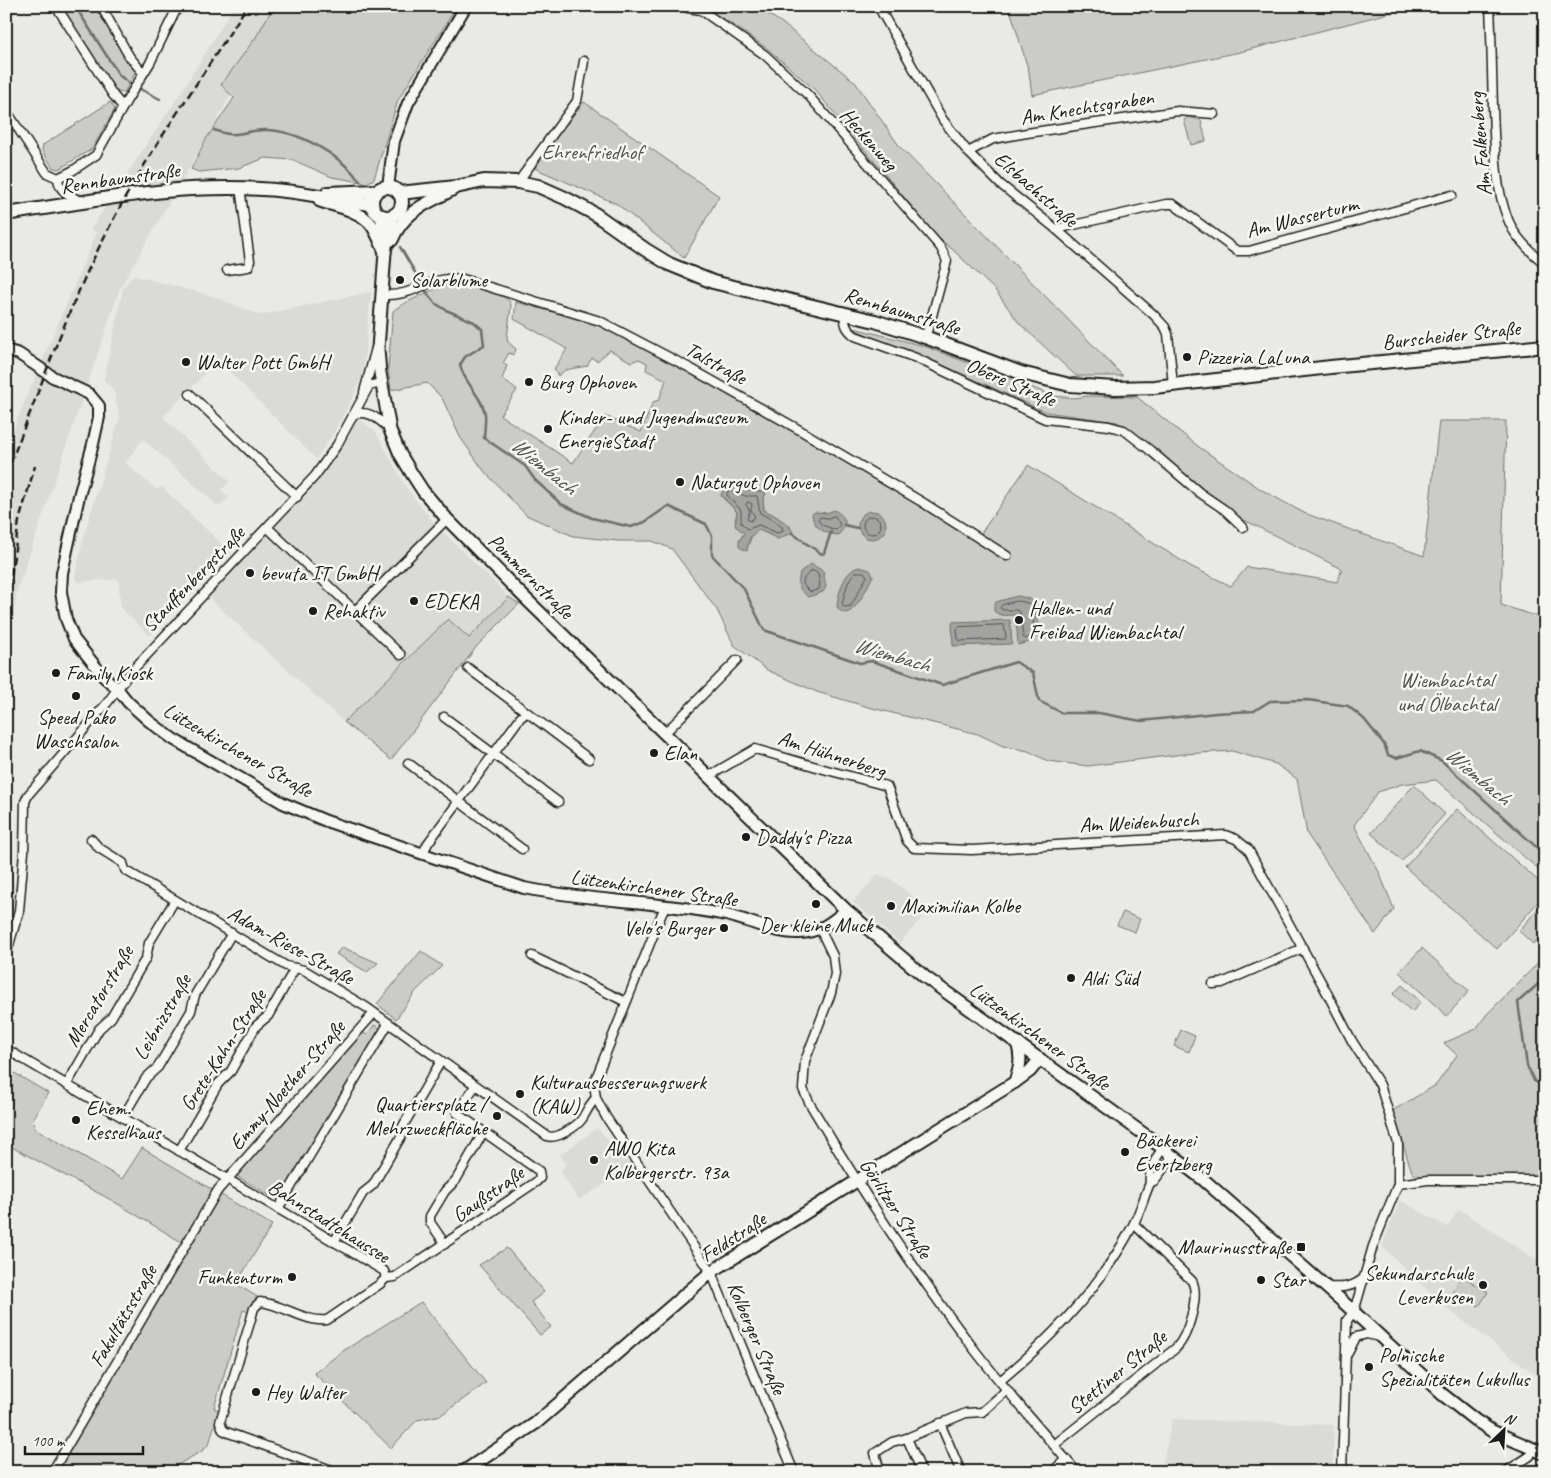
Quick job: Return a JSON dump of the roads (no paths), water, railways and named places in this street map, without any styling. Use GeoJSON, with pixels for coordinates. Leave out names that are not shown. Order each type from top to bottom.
{"type":"FeatureCollection","features":[{"type":"Feature","properties":{"kind":"main road","name":"Rennbaumstraße"},"geometry":{"type":"LineString","coordinates":[[401,206],[411,200],[484,181],[518,182],[538,186],[566,198],[595,214],[646,250],[689,272],[714,282],[925,336],[1035,377],[1066,385],[1115,388],[1173,385],[1360,364]]}},
{"type":"Feature","properties":{"kind":"main road","name":"Rennbaumstraße"},"geometry":{"type":"LineString","coordinates":[[6,214],[166,191],[240,187],[267,188],[311,194],[343,201],[361,202],[381,212]]}},
{"type":"Feature","properties":{"kind":"main road"},"geometry":{"type":"LineString","coordinates":[[382,187],[394,190],[401,197],[401,206],[397,213],[381,212],[372,199],[376,191],[382,187]]}},
{"type":"Feature","properties":{"kind":"main road","name":"Rennbaumstraße"},"geometry":{"type":"LineString","coordinates":[[394,190],[414,192],[456,187]]}},
{"type":"Feature","properties":{"kind":"main road"},"geometry":{"type":"LineString","coordinates":[[385,252],[396,229],[406,217],[418,208],[456,187]]}},
{"type":"Feature","properties":{"kind":"main road","name":"Rennbaumstraße"},"geometry":{"type":"LineString","coordinates":[[311,194],[376,191]]}},
{"type":"Feature","properties":{"kind":"main road"},"geometry":{"type":"LineString","coordinates":[[311,194],[319,201],[354,212],[365,219],[373,228],[385,252]]}},
{"type":"Feature","properties":{"kind":"main road","name":"Stauffenbergstraße"},"geometry":{"type":"LineString","coordinates":[[381,212],[385,252],[379,337],[381,383],[390,430]]}},
{"type":"Feature","properties":{"kind":"main road","name":"Burscheider Straße"},"geometry":{"type":"LineString","coordinates":[[1360,364],[1545,346]]}},
{"type":"Feature","properties":{"kind":"main road","name":"Pommernstraße"},"geometry":{"type":"LineString","coordinates":[[390,430],[400,454],[423,492],[447,519],[521,594],[846,910]]}},
{"type":"Feature","properties":{"kind":"main road","name":"Lützenkirchener Straße"},"geometry":{"type":"LineString","coordinates":[[846,910],[925,977],[1017,1042],[1205,1181],[1327,1287],[1442,1394],[1475,1420],[1532,1450],[1545,1454]]}},
{"type":"Feature","properties":{"kind":"main road"},"geometry":{"type":"LineString","coordinates":[[1015,1082],[1021,1062],[1021,1054],[1017,1042]]}},
{"type":"Feature","properties":{"kind":"main road","name":"Feldstraße"},"geometry":{"type":"LineString","coordinates":[[464,1472],[536,1423],[711,1272],[1015,1082],[1030,1071],[1040,1059]]}},
{"type":"Feature","properties":{"kind":"street"},"geometry":{"type":"LineString","coordinates":[[56,6],[113,95],[125,103]]}},
{"type":"Feature","properties":{"kind":"street"},"geometry":{"type":"LineString","coordinates":[[6,110],[44,169],[52,177],[58,178],[72,171],[96,155],[141,75],[150,63],[178,6]]}},
{"type":"Feature","properties":{"kind":"street"},"geometry":{"type":"LineString","coordinates":[[394,190],[394,141],[408,103],[466,6]]}},
{"type":"Feature","properties":{"kind":"street","name":"Elsbachstraße"},"geometry":{"type":"LineString","coordinates":[[878,6],[943,120],[968,152],[1000,184],[1056,229],[1154,315],[1165,327],[1168,334],[1173,385]]}},
{"type":"Feature","properties":{"kind":"street","name":"Am Falkenberg"},"geometry":{"type":"LineString","coordinates":[[1490,6],[1497,180],[1503,205],[1514,231],[1538,259],[1545,263]]}},
{"type":"Feature","properties":{"kind":"street"},"geometry":{"type":"LineString","coordinates":[[104,8],[141,75]]}},
{"type":"Feature","properties":{"kind":"street","name":"Heckenweg"},"geometry":{"type":"LineString","coordinates":[[688,8],[701,10],[765,55],[808,95],[941,248],[947,261],[925,336]]}},
{"type":"Feature","properties":{"kind":"street"},"geometry":{"type":"LineString","coordinates":[[518,182],[577,101],[584,61]]}},
{"type":"Feature","properties":{"kind":"street","name":"Am Knechtsgraben"},"geometry":{"type":"LineString","coordinates":[[968,152],[993,139],[1027,133],[1178,110],[1214,114]]}},
{"type":"Feature","properties":{"kind":"street"},"geometry":{"type":"LineString","coordinates":[[58,178],[58,185],[64,193],[85,203]]}},
{"type":"Feature","properties":{"kind":"street"},"geometry":{"type":"LineString","coordinates":[[226,270],[248,267],[250,262],[240,187]]}},
{"type":"Feature","properties":{"kind":"street","name":"Am Wasserturm"},"geometry":{"type":"LineString","coordinates":[[1056,229],[1173,204],[1237,251],[1249,251],[1452,194]]}},
{"type":"Feature","properties":{"kind":"street","name":"Talstraße"},"geometry":{"type":"LineString","coordinates":[[383,295],[403,294],[444,278],[463,279],[600,321],[798,429],[922,502],[1007,556]]}},
{"type":"Feature","properties":{"kind":"street","name":"Obere Straße"},"geometry":{"type":"LineString","coordinates":[[845,314],[844,323],[848,331],[855,336],[916,358],[1038,416],[1046,419],[1115,427],[1124,430],[1200,493],[1225,510],[1243,527]]}},
{"type":"Feature","properties":{"kind":"street","name":"Stauffenbergstraße"},"geometry":{"type":"LineString","coordinates":[[6,955],[19,911],[24,864],[26,798],[156,644],[268,528],[325,464],[353,416],[363,394],[379,337]]}},
{"type":"Feature","properties":{"kind":"street","name":"Lützenkirchener Straße"},"geometry":{"type":"LineString","coordinates":[[6,350],[19,354],[45,372],[88,394],[98,406],[99,417],[62,573],[61,592],[66,619],[74,639],[104,677],[117,688],[128,702],[173,739],[283,803],[326,821],[524,888],[554,894],[722,914],[792,933],[820,929],[846,910]]}},
{"type":"Feature","properties":{"kind":"street"},"geometry":{"type":"LineString","coordinates":[[363,394],[369,386],[381,383]]}},
{"type":"Feature","properties":{"kind":"street"},"geometry":{"type":"LineString","coordinates":[[190,394],[297,497]]}},
{"type":"Feature","properties":{"kind":"street"},"geometry":{"type":"LineString","coordinates":[[353,416],[359,412],[368,414],[390,430]]}},
{"type":"Feature","properties":{"kind":"street"},"geometry":{"type":"LineString","coordinates":[[355,611],[447,519]]}},
{"type":"Feature","properties":{"kind":"street"},"geometry":{"type":"LineString","coordinates":[[268,528],[401,655]]}},
{"type":"Feature","properties":{"kind":"street"},"geometry":{"type":"LineString","coordinates":[[665,733],[737,660]]}},
{"type":"Feature","properties":{"kind":"street"},"geometry":{"type":"LineString","coordinates":[[468,668],[590,759]]}},
{"type":"Feature","properties":{"kind":"street"},"geometry":{"type":"LineString","coordinates":[[423,853],[428,843],[520,718],[527,712]]}},
{"type":"Feature","properties":{"kind":"street"},"geometry":{"type":"LineString","coordinates":[[444,717],[558,802]]}},
{"type":"Feature","properties":{"kind":"street","name":"Am Hühnerberg"},"geometry":{"type":"LineString","coordinates":[[708,776],[755,748],[887,786],[906,841],[914,848]]}},
{"type":"Feature","properties":{"kind":"street"},"geometry":{"type":"LineString","coordinates":[[408,763],[460,800],[522,849]]}},
{"type":"Feature","properties":{"kind":"street","name":"Am Weidenbusch"},"geometry":{"type":"LineString","coordinates":[[914,848],[972,850],[1225,836],[1236,839],[1248,849],[1352,1041],[1380,1085],[1398,1142],[1398,1184]]}},
{"type":"Feature","properties":{"kind":"street","name":"Adam-Riese-Straße"},"geometry":{"type":"LineString","coordinates":[[90,839],[98,848],[123,863],[125,870],[286,966],[304,970],[366,1007],[475,1086]]}},
{"type":"Feature","properties":{"kind":"street","name":"Mercatorstraße"},"geometry":{"type":"LineString","coordinates":[[66,1084],[99,1029],[111,1018],[146,958],[150,943],[175,900]]}},
{"type":"Feature","properties":{"kind":"street"},"geometry":{"type":"LineString","coordinates":[[475,1086],[546,1136],[552,1138],[559,1136],[580,1120],[596,1098],[594,1084],[665,906]]}},
{"type":"Feature","properties":{"kind":"street","name":"Görlitzer Straße"},"geometry":{"type":"LineString","coordinates":[[820,929],[833,956],[835,974],[831,993],[804,1061],[803,1089],[810,1104],[857,1181],[918,1274],[978,1354],[1077,1472]]}},
{"type":"Feature","properties":{"kind":"street","name":"Leibnizstraße"},"geometry":{"type":"LineString","coordinates":[[123,1117],[146,1078],[158,1067],[191,1011],[194,995],[232,934]]}},
{"type":"Feature","properties":{"kind":"street"},"geometry":{"type":"LineString","coordinates":[[1213,984],[1222,983],[1303,948]]}},
{"type":"Feature","properties":{"kind":"street"},"geometry":{"type":"LineString","coordinates":[[532,956],[626,1002]]}},
{"type":"Feature","properties":{"kind":"street","name":"Grete-Kahn-Straße"},"geometry":{"type":"LineString","coordinates":[[179,1150],[218,1084],[231,1071],[256,1026],[268,1016],[295,968]]}},
{"type":"Feature","properties":{"kind":"street","name":"Emmy-Noether-Straße"},"geometry":{"type":"LineString","coordinates":[[227,1179],[374,1013]]}},
{"type":"Feature","properties":{"kind":"street"},"geometry":{"type":"LineString","coordinates":[[278,1209],[388,1024]]}},
{"type":"Feature","properties":{"kind":"street","name":"Bahnstadtchaussee"},"geometry":{"type":"LineString","coordinates":[[6,1048],[384,1271],[386,1278],[380,1284],[327,1320],[317,1320],[269,1303],[260,1302],[254,1308],[220,1422],[223,1430],[229,1433],[337,1472]]}},
{"type":"Feature","properties":{"kind":"street"},"geometry":{"type":"LineString","coordinates":[[334,1242],[363,1193],[373,1184],[402,1135],[403,1126],[441,1062]]}},
{"type":"Feature","properties":{"kind":"street","name":"Gaußstraße"},"geometry":{"type":"LineString","coordinates":[[386,1278],[395,1277],[540,1178],[539,1171],[457,1113],[475,1086]]}},
{"type":"Feature","properties":{"kind":"street","name":"Kolberger Straße"},"geometry":{"type":"LineString","coordinates":[[596,1098],[606,1117],[711,1272],[794,1472]]}},
{"type":"Feature","properties":{"kind":"street"},"geometry":{"type":"LineString","coordinates":[[445,1244],[430,1222],[430,1216],[445,1190],[456,1180],[483,1133]]}},
{"type":"Feature","properties":{"kind":"street"},"geometry":{"type":"LineString","coordinates":[[1000,1380],[1029,1357],[1087,1296],[1117,1253],[1134,1224],[1150,1183],[1149,1178],[1162,1148]]}},
{"type":"Feature","properties":{"kind":"street"},"geometry":{"type":"LineString","coordinates":[[1150,1183],[1173,1156]]}},
{"type":"Feature","properties":{"kind":"street","name":"Fakultätsstraße"},"geometry":{"type":"LineString","coordinates":[[52,1472],[182,1248],[218,1190],[227,1179]]}},
{"type":"Feature","properties":{"kind":"street"},"geometry":{"type":"LineString","coordinates":[[1342,1472],[1347,1320],[1354,1312],[1373,1246],[1398,1184],[1428,1180],[1545,1180]]}},
{"type":"Feature","properties":{"kind":"street","name":"Stettiner Straße"},"geometry":{"type":"LineString","coordinates":[[1054,1445],[1176,1348],[1185,1338],[1195,1296],[1195,1285],[1134,1224]]}},
{"type":"Feature","properties":{"kind":"street"},"geometry":{"type":"LineString","coordinates":[[1327,1287],[1343,1288],[1351,1286],[1364,1278]]}},
{"type":"Feature","properties":{"kind":"street"},"geometry":{"type":"LineString","coordinates":[[1347,1354],[1356,1337],[1362,1335],[1382,1338]]}},
{"type":"Feature","properties":{"kind":"street"},"geometry":{"type":"LineString","coordinates":[[880,1472],[875,1453],[892,1442],[907,1438],[966,1413],[982,1412],[1007,1390]]}},
{"type":"Feature","properties":{"kind":"street"},"geometry":{"type":"LineString","coordinates":[[940,1423],[961,1472]]}},
{"type":"Feature","properties":{"kind":"street"},"geometry":{"type":"LineString","coordinates":[[907,1438],[922,1472]]}},
{"type":"Feature","properties":{"kind":"street"},"geometry":{"type":"LineString","coordinates":[[1505,1472],[1530,1456],[1532,1450]]}},
{"type":"Feature","properties":{"kind":"street"},"geometry":{"type":"LineString","coordinates":[[1052,1472],[1066,1459]]}},
{"type":"Feature","properties":{"kind":"water"},"geometry":{"type":"Polygon","coordinates":[[[732,484],[740,488],[766,493],[763,500],[764,510],[784,522],[793,532],[778,539],[759,530],[750,539],[747,551],[739,547],[739,541],[744,533],[735,526],[737,512],[721,495],[725,486],[732,484]]]}},
{"type":"Feature","properties":{"kind":"water"},"geometry":{"type":"Polygon","coordinates":[[[834,510],[842,516],[845,522],[844,528],[838,535],[817,527],[812,514],[815,512],[827,513],[834,510]]]}},
{"type":"Feature","properties":{"kind":"water"},"geometry":{"type":"Polygon","coordinates":[[[872,511],[882,515],[886,525],[882,535],[872,539],[862,535],[858,525],[862,515],[872,511]]]}},
{"type":"Feature","properties":{"kind":"water"},"geometry":{"type":"Polygon","coordinates":[[[811,564],[823,571],[826,587],[823,592],[808,597],[798,584],[800,572],[811,564]]]}},
{"type":"Feature","properties":{"kind":"water"},"geometry":{"type":"Polygon","coordinates":[[[859,567],[870,570],[873,576],[863,596],[853,609],[848,612],[842,612],[837,607],[840,589],[849,573],[859,567]]]}},
{"type":"Feature","properties":{"kind":"water"},"geometry":{"type":"Polygon","coordinates":[[[1017,596],[1029,599],[1037,605],[1042,612],[1037,623],[1043,625],[1034,639],[1018,645],[1016,615],[1001,615],[994,611],[996,602],[1017,596]]]}},
{"type":"Feature","properties":{"kind":"water"},"geometry":{"type":"Polygon","coordinates":[[[1010,620],[1012,644],[953,646],[952,622],[1010,620]]]}},
{"type":"Feature","properties":{"kind":"waterway","name":"Wiembach"},"geometry":{"type":"LineString","coordinates":[[75,6],[119,75],[130,84],[160,99]]}},
{"type":"Feature","properties":{"kind":"waterway","name":"Wiembach"},"geometry":{"type":"LineString","coordinates":[[214,130],[228,134],[263,130],[290,134],[317,145],[329,153],[360,181]]}},
{"type":"Feature","properties":{"kind":"waterway","name":"Wiembach"},"geometry":{"type":"LineString","coordinates":[[400,247],[435,303],[474,322],[482,329],[484,345],[465,357],[460,365],[465,378],[483,407],[485,414],[484,438],[525,466],[535,480],[561,504],[592,518],[631,527],[645,522],[668,506],[706,524],[712,536],[712,555],[744,589],[764,630],[860,663],[872,661],[942,685],[1016,662],[1033,673],[1039,701],[1062,713],[1099,713],[1141,721],[1254,711],[1270,701],[1308,700],[1348,706],[1364,719],[1384,744],[1388,755],[1396,758],[1420,751],[1442,761],[1545,855]]}},
{"type":"Feature","properties":{"kind":"waterway"},"geometry":{"type":"LineString","coordinates":[[844,525],[857,528]]}},
{"type":"Feature","properties":{"kind":"waterway"},"geometry":{"type":"LineString","coordinates":[[804,542],[822,554],[831,532]]}},
{"type":"Feature","properties":{"kind":"waterway"},"geometry":{"type":"LineString","coordinates":[[792,533],[802,540]]}},
{"type":"Feature","properties":{"kind":"waterway","name":"Wiembach"},"geometry":{"type":"LineString","coordinates":[[1545,978],[1518,1002],[1527,1066],[1534,1081],[1545,1087]]}},
{"type":"Feature","properties":{"kind":"railway"},"geometry":{"type":"LineString","coordinates":[[6,474],[69,315],[96,253],[143,167],[247,6]]}},
{"type":"Feature","properties":{"kind":"railway"},"geometry":{"type":"LineString","coordinates":[[6,611],[19,521],[35,466]]}},
{"type":"Feature","properties":{"kind":"place","name":"Solarblume"},"geometry":{"type":"Point","coordinates":[400,280]}},
{"type":"Feature","properties":{"kind":"place","name":"Pizzeria LaLuna"},"geometry":{"type":"Point","coordinates":[1187,357]}},
{"type":"Feature","properties":{"kind":"place","name":"Walter Pott GmbH"},"geometry":{"type":"Point","coordinates":[186,362]}},
{"type":"Feature","properties":{"kind":"place","name":"Burg Ophoven"},"geometry":{"type":"Point","coordinates":[529,382]}},
{"type":"Feature","properties":{"kind":"place","name":"Kinder- und Jugendmuseum EnergieStadt"},"geometry":{"type":"Point","coordinates":[548,429]}},
{"type":"Feature","properties":{"kind":"place","name":"Naturgut Ophoven"},"geometry":{"type":"Point","coordinates":[680,482]}},
{"type":"Feature","properties":{"kind":"place","name":"bevuta IT GmbH"},"geometry":{"type":"Point","coordinates":[250,573]}},
{"type":"Feature","properties":{"kind":"place","name":"EDEKA"},"geometry":{"type":"Point","coordinates":[414,601]}},
{"type":"Feature","properties":{"kind":"place","name":"Rehaktiv"},"geometry":{"type":"Point","coordinates":[313,611]}},
{"type":"Feature","properties":{"kind":"place","name":"Hallen- und Freibad Wiembachtal"},"geometry":{"type":"Point","coordinates":[1019,620]}},
{"type":"Feature","properties":{"kind":"place","name":"Family Kiosk"},"geometry":{"type":"Point","coordinates":[56,673]}},
{"type":"Feature","properties":{"kind":"place","name":"Speed Pako Waschsalon"},"geometry":{"type":"Point","coordinates":[76,696]}},
{"type":"Feature","properties":{"kind":"place","name":"Elan"},"geometry":{"type":"Point","coordinates":[654,753]}},
{"type":"Feature","properties":{"kind":"place","name":"Daddy's Pizza"},"geometry":{"type":"Point","coordinates":[746,837]}},
{"type":"Feature","properties":{"kind":"place","name":"Der kleine Muck"},"geometry":{"type":"Point","coordinates":[816,904]}},
{"type":"Feature","properties":{"kind":"place","name":"Maximilian Kolbe"},"geometry":{"type":"Point","coordinates":[891,906]}},
{"type":"Feature","properties":{"kind":"place","name":"Velo's Burger"},"geometry":{"type":"Point","coordinates":[724,928]}},
{"type":"Feature","properties":{"kind":"place","name":"Aldi Süd"},"geometry":{"type":"Point","coordinates":[1071,978]}},
{"type":"Feature","properties":{"kind":"place","name":"Kulturausbesserungswerk (KAW)"},"geometry":{"type":"Point","coordinates":[520,1094]}},
{"type":"Feature","properties":{"kind":"place","name":"Quartiersplatz / Mehrzweckfläche"},"geometry":{"type":"Point","coordinates":[497,1116]}},
{"type":"Feature","properties":{"kind":"place","name":"Ehem. Kesselhaus"},"geometry":{"type":"Point","coordinates":[76,1120]}},
{"type":"Feature","properties":{"kind":"place","name":"Bäckerei Evertzberg"},"geometry":{"type":"Point","coordinates":[1125,1152]}},
{"type":"Feature","properties":{"kind":"place","name":"AWO Kita Kolbergerstr. 93a"},"geometry":{"type":"Point","coordinates":[594,1160]}},
{"type":"Feature","properties":{"kind":"place","name":"Maurinusstraße"},"geometry":{"type":"Point","coordinates":[1301,1247]}},
{"type":"Feature","properties":{"kind":"place","name":"Funkenturm"},"geometry":{"type":"Point","coordinates":[292,1277]}},
{"type":"Feature","properties":{"kind":"place","name":"Star"},"geometry":{"type":"Point","coordinates":[1261,1280]}},
{"type":"Feature","properties":{"kind":"place","name":"Sekundarschule Leverkusen"},"geometry":{"type":"Point","coordinates":[1483,1285]}},
{"type":"Feature","properties":{"kind":"place","name":"Polnische Spezialitäten Lukullus"},"geometry":{"type":"Point","coordinates":[1369,1367]}},
{"type":"Feature","properties":{"kind":"place","name":"Hey Walter"},"geometry":{"type":"Point","coordinates":[256,1392]}},
{"type":"Feature","properties":{"kind":"park label","name":"Ehrenfriedhof"},"geometry":{"type":"Point","coordinates":[592,152]}},
{"type":"Feature","properties":{"kind":"park label","name":"Wiembachtal und Ölbachtal"},"geometry":{"type":"Point","coordinates":[1447,692]}}]}
